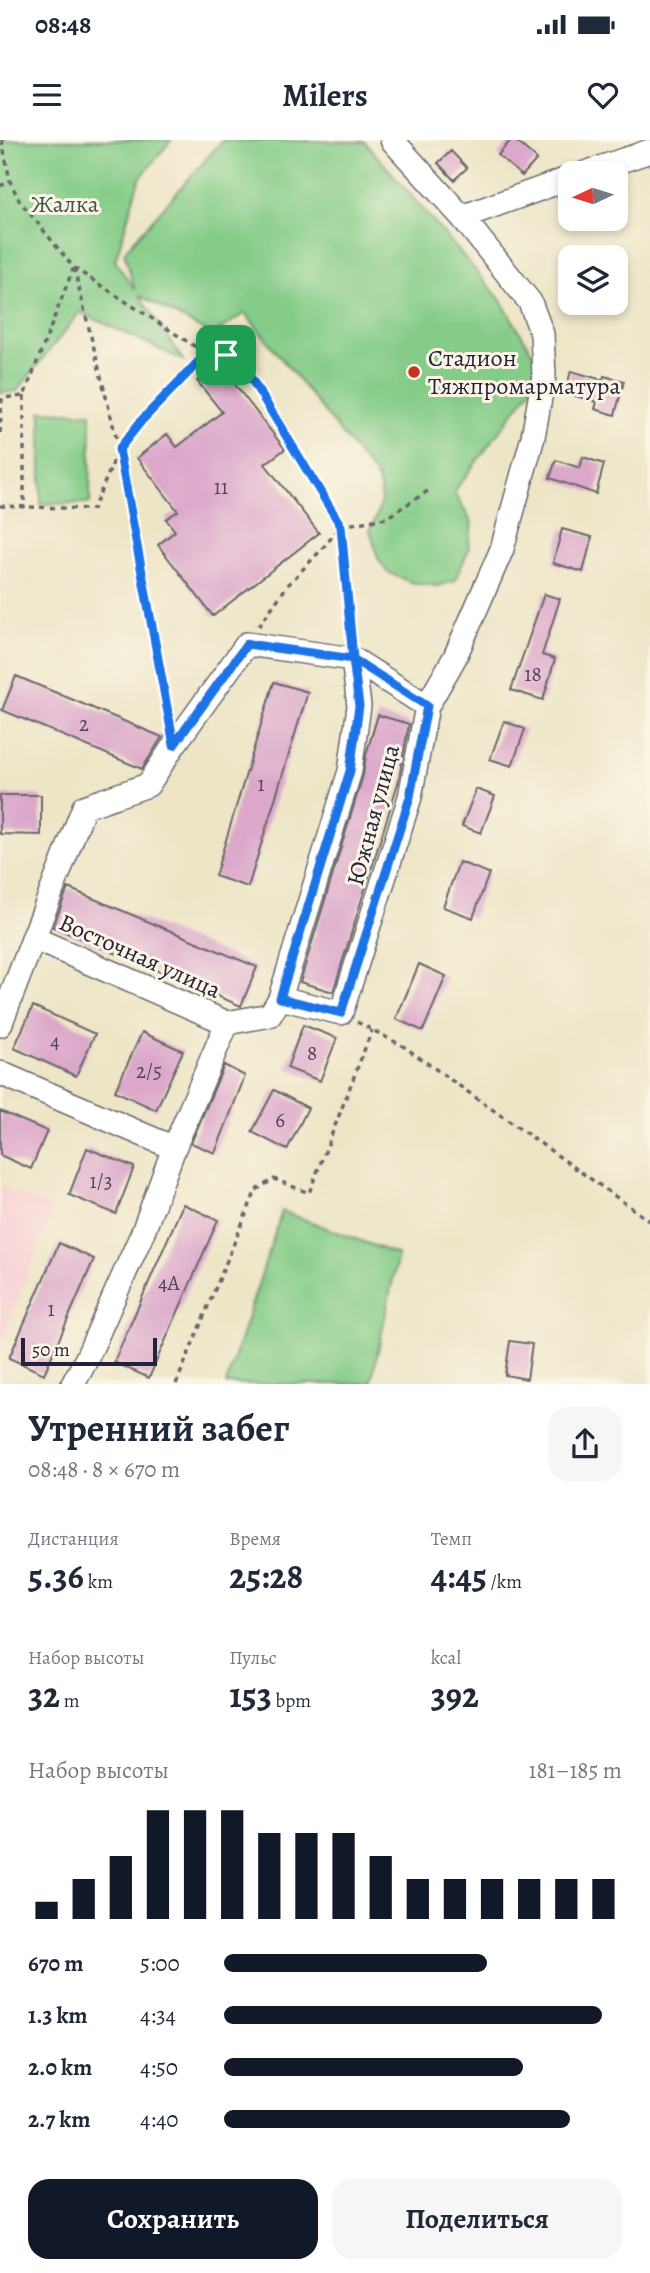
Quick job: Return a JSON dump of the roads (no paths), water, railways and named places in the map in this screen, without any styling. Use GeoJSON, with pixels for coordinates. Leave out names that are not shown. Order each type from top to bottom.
{"type":"FeatureCollection","features":[{"type":"Feature","properties":{"kind":"street","name":"Южная улица"},"geometry":{"type":"LineString","coordinates":[[280,998],[341,1013],[410,797],[427,706],[455,657],[502,549],[533,437],[544,376],[542,334],[530,302],[462,217],[392,140]]}},
{"type":"Feature","properties":{"kind":"street"},"geometry":{"type":"LineString","coordinates":[[620,161],[650,151]]}},
{"type":"Feature","properties":{"kind":"street"},"geometry":{"type":"LineString","coordinates":[[462,217],[558,182]]}},
{"type":"Feature","properties":{"kind":"street","name":"Восточная улица"},"geometry":{"type":"LineString","coordinates":[[0,1025],[83,807],[148,785],[247,644],[353,659]]}},
{"type":"Feature","properties":{"kind":"street"},"geometry":{"type":"LineString","coordinates":[[353,659],[427,706]]}},
{"type":"Feature","properties":{"kind":"street"},"geometry":{"type":"LineString","coordinates":[[73,1384],[143,1232],[174,1148],[227,1023],[270,1015],[280,998],[350,771],[359,706],[353,659]]}},
{"type":"Feature","properties":{"kind":"street","name":"Восточная улица"},"geometry":{"type":"LineString","coordinates":[[33,937],[227,1023]]}},
{"type":"Feature","properties":{"kind":"street"},"geometry":{"type":"LineString","coordinates":[[0,1073],[174,1148]]}},
{"type":"Feature","properties":{"kind":"place","name":"Стадион Тяжпромарматура"},"geometry":{"type":"Point","coordinates":[414,372]}},
{"type":"Feature","properties":{"kind":"park label","name":"Жалка"},"geometry":{"type":"Point","coordinates":[65,204]}}]}
